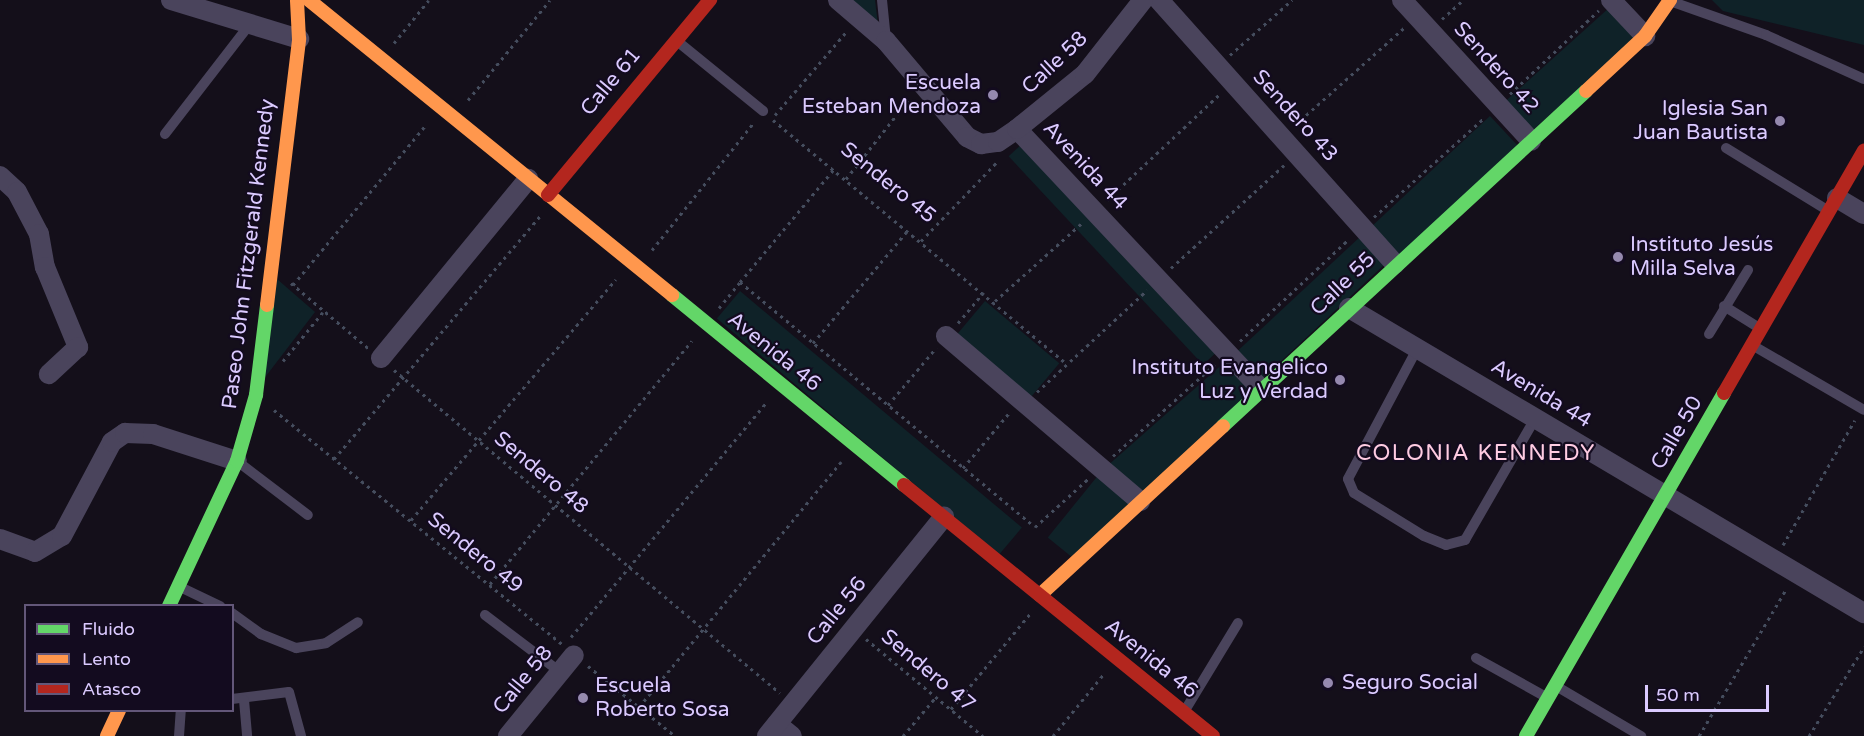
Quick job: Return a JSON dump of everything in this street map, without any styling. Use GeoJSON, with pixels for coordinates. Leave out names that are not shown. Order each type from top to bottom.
{"type":"FeatureCollection","features":[{"type":"Feature","properties":{"kind":"street"},"geometry":{"type":"LineString","coordinates":[[171,0],[300,39]]}},
{"type":"Feature","properties":{"kind":"street","name":"Paseo John Fitzgerald Kennedy"},"geometry":{"type":"LineString","coordinates":[[170,604],[237,461],[256,395],[300,39],[297,0]]}},
{"type":"Feature","properties":{"kind":"street","name":"Avenida 46"},"geometry":{"type":"LineString","coordinates":[[309,0],[1213,736]]}},
{"type":"Feature","properties":{"kind":"street","name":"Calle 61"},"geometry":{"type":"LineString","coordinates":[[551,197],[710,0]]}},
{"type":"Feature","properties":{"kind":"street","name":"Avenida 44"},"geometry":{"type":"LineString","coordinates":[[838,0],[886,41],[967,137],[981,144],[998,142],[1020,132],[1261,389]]}},
{"type":"Feature","properties":{"kind":"street","name":"Calle 58"},"geometry":{"type":"LineString","coordinates":[[1020,132],[1085,74],[1143,0]]}},
{"type":"Feature","properties":{"kind":"street","name":"Sendero 43"},"geometry":{"type":"LineString","coordinates":[[1159,0],[1395,264]]}},
{"type":"Feature","properties":{"kind":"street","name":"Sendero 42"},"geometry":{"type":"LineString","coordinates":[[1402,0],[1531,141]]}},
{"type":"Feature","properties":{"kind":"street","name":"Calle 55"},"geometry":{"type":"LineString","coordinates":[[1042,596],[1140,501],[1395,264],[1646,36],[1670,1]]}},
{"type":"Feature","properties":{"kind":"street"},"geometry":{"type":"LineString","coordinates":[[1606,4],[1646,36]]}},
{"type":"Feature","properties":{"kind":"street","name":"Calle 50"},"geometry":{"type":"LineString","coordinates":[[1526,736],[1864,151]]}},
{"type":"Feature","properties":{"kind":"street"},"geometry":{"type":"LineString","coordinates":[[0,176],[17,192],[39,234],[45,267],[78,347],[48,374]]}},
{"type":"Feature","properties":{"kind":"street"},"geometry":{"type":"LineString","coordinates":[[381,358],[528,179]]}},
{"type":"Feature","properties":{"kind":"street"},"geometry":{"type":"LineString","coordinates":[[1833,204],[1864,214]]}},
{"type":"Feature","properties":{"kind":"street","name":"Avenida 44"},"geometry":{"type":"LineString","coordinates":[[1349,308],[1864,613]]}},
{"type":"Feature","properties":{"kind":"street"},"geometry":{"type":"LineString","coordinates":[[946,336],[1140,501]]}},
{"type":"Feature","properties":{"kind":"street"},"geometry":{"type":"LineString","coordinates":[[2,546],[35,552],[62,536],[112,442],[125,433],[153,434],[237,461]]}},
{"type":"Feature","properties":{"kind":"street","name":"Calle 56"},"geometry":{"type":"LineString","coordinates":[[778,732],[793,704],[944,517]]}},
{"type":"Feature","properties":{"kind":"street","name":"Calle 58"},"geometry":{"type":"LineString","coordinates":[[508,736],[560,672],[569,650]]}},
{"type":"Feature","properties":{"kind":"street"},"geometry":{"type":"LineString","coordinates":[[106,736],[118,712]]}},
{"type":"Feature","properties":{"kind":"lane"},"geometry":{"type":"LineString","coordinates":[[882,0],[886,41]]}},
{"type":"Feature","properties":{"kind":"lane"},"geometry":{"type":"LineString","coordinates":[[1670,1],[1766,35],[1864,79]]}},
{"type":"Feature","properties":{"kind":"lane"},"geometry":{"type":"LineString","coordinates":[[165,134],[250,24]]}},
{"type":"Feature","properties":{"kind":"lane"},"geometry":{"type":"LineString","coordinates":[[676,41],[763,111]]}},
{"type":"Feature","properties":{"kind":"lane"},"geometry":{"type":"LineString","coordinates":[[1726,148],[1833,204]]}},
{"type":"Feature","properties":{"kind":"lane"},"geometry":{"type":"LineString","coordinates":[[1708,334],[1748,270]]}},
{"type":"Feature","properties":{"kind":"lane"},"geometry":{"type":"LineString","coordinates":[[1724,306],[1761,329]]}},
{"type":"Feature","properties":{"kind":"lane"},"geometry":{"type":"LineString","coordinates":[[1752,345],[1863,409]]}},
{"type":"Feature","properties":{"kind":"lane"},"geometry":{"type":"LineString","coordinates":[[1417,349],[1348,479],[1354,493],[1424,536],[1446,545],[1465,540],[1535,419]]}},
{"type":"Feature","properties":{"kind":"lane"},"geometry":{"type":"LineString","coordinates":[[237,461],[308,515]]}},
{"type":"Feature","properties":{"kind":"lane"},"geometry":{"type":"LineString","coordinates":[[178,586],[216,604]]}},
{"type":"Feature","properties":{"kind":"lane"},"geometry":{"type":"LineString","coordinates":[[234,614],[261,634],[296,648],[326,643],[357,622]]}},
{"type":"Feature","properties":{"kind":"lane"},"geometry":{"type":"LineString","coordinates":[[484,615],[560,672]]}},
{"type":"Feature","properties":{"kind":"lane"},"geometry":{"type":"LineString","coordinates":[[1184,712],[1238,623]]}},
{"type":"Feature","properties":{"kind":"lane"},"geometry":{"type":"LineString","coordinates":[[1476,658],[1641,736]]}},
{"type":"Feature","properties":{"kind":"lane"},"geometry":{"type":"LineString","coordinates":[[234,699],[244,700],[289,692],[301,736]]}},
{"type":"Feature","properties":{"kind":"lane"},"geometry":{"type":"LineString","coordinates":[[244,700],[247,736]]}},
{"type":"Feature","properties":{"kind":"lane"},"geometry":{"type":"LineString","coordinates":[[179,736],[181,712]]}},
{"type":"Feature","properties":{"kind":"path"},"geometry":{"type":"LineString","coordinates":[[381,59],[429,0]]}},
{"type":"Feature","properties":{"kind":"path"},"geometry":{"type":"LineString","coordinates":[[454,118],[550,0]]}},
{"type":"Feature","properties":{"kind":"path"},"geometry":{"type":"LineString","coordinates":[[1217,66],[1292,0]]}},
{"type":"Feature","properties":{"kind":"path"},"geometry":{"type":"LineString","coordinates":[[1281,137],[1423,24],[1463,0]]}},
{"type":"Feature","properties":{"kind":"path"},"geometry":{"type":"LineString","coordinates":[[740,282],[1035,527],[1606,4]]}},
{"type":"Feature","properties":{"kind":"path"},"geometry":{"type":"LineString","coordinates":[[772,119],[858,17]]}},
{"type":"Feature","properties":{"kind":"path"},"geometry":{"type":"LineString","coordinates":[[995,301],[1233,83]]}},
{"type":"Feature","properties":{"kind":"path"},"geometry":{"type":"LineString","coordinates":[[846,179],[922,84]]}},
{"type":"Feature","properties":{"kind":"path"},"geometry":{"type":"LineString","coordinates":[[293,285],[441,107]]}},
{"type":"Feature","properties":{"kind":"path"},"geometry":{"type":"LineString","coordinates":[[411,520],[634,265],[763,111]]}},
{"type":"Feature","properties":{"kind":"path","name":"Sendero 45"},"geometry":{"type":"LineString","coordinates":[[763,111],[995,301],[1067,364]]}},
{"type":"Feature","properties":{"kind":"path"},"geometry":{"type":"LineString","coordinates":[[921,241],[1020,132]]}},
{"type":"Feature","properties":{"kind":"path"},"geometry":{"type":"LineString","coordinates":[[963,468],[1023,401],[1067,364],[1296,154]]}},
{"type":"Feature","properties":{"kind":"path"},"geometry":{"type":"LineString","coordinates":[[490,584],[834,169]]}},
{"type":"Feature","properties":{"kind":"path"},"geometry":{"type":"LineString","coordinates":[[334,459],[551,197]]}},
{"type":"Feature","properties":{"kind":"path"},"geometry":{"type":"LineString","coordinates":[[813,343],[908,230]]}},
{"type":"Feature","properties":{"kind":"path","name":"Sendero 48"},"geometry":{"type":"LineString","coordinates":[[271,266],[323,312],[404,377],[793,704]]}},
{"type":"Feature","properties":{"kind":"path"},"geometry":{"type":"LineString","coordinates":[[278,367],[323,312]]}},
{"type":"Feature","properties":{"kind":"path"},"geometry":{"type":"LineString","coordinates":[[569,650],[630,567],[782,385]]}},
{"type":"Feature","properties":{"kind":"path","name":"Sendero 49"},"geometry":{"type":"LineString","coordinates":[[256,395],[675,736]]}},
{"type":"Feature","properties":{"kind":"path"},"geometry":{"type":"LineString","coordinates":[[1774,560],[1863,409]]}},
{"type":"Feature","properties":{"kind":"path"},"geometry":{"type":"LineString","coordinates":[[639,707],[855,445]]}},
{"type":"Feature","properties":{"kind":"path"},"geometry":{"type":"LineString","coordinates":[[1699,736],[1796,572]]}},
{"type":"Feature","properties":{"kind":"path"},"geometry":{"type":"LineString","coordinates":[[951,709],[1042,596]]}},
{"type":"Feature","properties":{"kind":"path","name":"Sendero 47"},"geometry":{"type":"LineString","coordinates":[[854,629],[982,736]]}},
{"type":"Feature","properties":{"kind":"path"},"geometry":{"type":"LineString","coordinates":[[1809,736],[1864,647]]}},
{"type":"Feature","properties":{"kind":"path"},"geometry":{"type":"LineString","coordinates":[[1053,736],[1117,658]]}},
{"type":"Feature","properties":{"kind":"path"},"geometry":{"type":"LineString","coordinates":[[903,736],[936,697]]}},
{"type":"Feature","properties":{"kind":"shaded area"},"geometry":{"type":"Polygon","coordinates":[[[848,0],[875,0],[878,25],[848,0]]]}},
{"type":"Feature","properties":{"kind":"shaded area"},"geometry":{"type":"Polygon","coordinates":[[[1712,0],[1864,0],[1864,45],[1723,11],[1712,0]]]}},
{"type":"Feature","properties":{"kind":"shaded area"},"geometry":{"type":"Polygon","coordinates":[[[1610,7],[1637,37],[1525,138],[1498,108],[1610,7]]]}},
{"type":"Feature","properties":{"kind":"shaded area"},"geometry":{"type":"Polygon","coordinates":[[[1490,116],[1517,145],[1396,258],[1369,229],[1490,116]]]}},
{"type":"Feature","properties":{"kind":"shaded area"},"geometry":{"type":"Polygon","coordinates":[[[1024,142],[1218,350],[1203,365],[1009,156],[1024,142]]]}},
{"type":"Feature","properties":{"kind":"shaded area"},"geometry":{"type":"Polygon","coordinates":[[[1362,235],[1387,262],[1262,379],[1237,352],[1362,235]]]}},
{"type":"Feature","properties":{"kind":"shaded area"},"geometry":{"type":"Polygon","coordinates":[[[277,279],[315,312],[263,380],[277,279]]]}},
{"type":"Feature","properties":{"kind":"shaded area"},"geometry":{"type":"Polygon","coordinates":[[[740,291],[1022,528],[999,555],[717,319],[740,291]]]}},
{"type":"Feature","properties":{"kind":"shaded area"},"geometry":{"type":"Polygon","coordinates":[[[985,301],[1059,363],[1028,400],[954,338],[985,301]]]}},
{"type":"Feature","properties":{"kind":"shaded area"},"geometry":{"type":"Polygon","coordinates":[[[1226,361],[1254,389],[1141,495],[1106,467],[1226,361]]]}},
{"type":"Feature","properties":{"kind":"shaded area"},"geometry":{"type":"Polygon","coordinates":[[[1100,473],[1134,501],[1082,565],[1048,538],[1100,473]]]}},
{"type":"Feature","properties":{"kind":"traffic: fast"},"geometry":{"type":"LineString","coordinates":[[1223,426],[1586,91]]}},
{"type":"Feature","properties":{"kind":"traffic: fast"},"geometry":{"type":"LineString","coordinates":[[672,295],[904,485]]}},
{"type":"Feature","properties":{"kind":"traffic: fast"},"geometry":{"type":"LineString","coordinates":[[170,604],[237,461],[256,395],[267,305]]}},
{"type":"Feature","properties":{"kind":"traffic: fast"},"geometry":{"type":"LineString","coordinates":[[1526,736],[1724,393]]}},
{"type":"Feature","properties":{"kind":"traffic: slow"},"geometry":{"type":"LineString","coordinates":[[267,305],[299,39],[297,0]]}},
{"type":"Feature","properties":{"kind":"traffic: slow"},"geometry":{"type":"LineString","coordinates":[[309,0],[672,295]]}},
{"type":"Feature","properties":{"kind":"traffic: slow"},"geometry":{"type":"LineString","coordinates":[[1586,91],[1645,36],[1670,0]]}},
{"type":"Feature","properties":{"kind":"traffic: slow"},"geometry":{"type":"LineString","coordinates":[[1040,595],[1223,426]]}},
{"type":"Feature","properties":{"kind":"traffic: slow"},"geometry":{"type":"LineString","coordinates":[[107,736],[118,712]]}},
{"type":"Feature","properties":{"kind":"traffic: jam"},"geometry":{"type":"LineString","coordinates":[[548,195],[710,0]]}},
{"type":"Feature","properties":{"kind":"traffic: jam"},"geometry":{"type":"LineString","coordinates":[[1724,393],[1864,151]]}},
{"type":"Feature","properties":{"kind":"traffic: jam"},"geometry":{"type":"LineString","coordinates":[[904,485],[1213,736]]}},
{"type":"Feature","properties":{"kind":"place","name":"Escuela Esteban Mendoza"},"geometry":{"type":"Point","coordinates":[993,95]}},
{"type":"Feature","properties":{"kind":"place","name":"Iglesia San Juan Bautista"},"geometry":{"type":"Point","coordinates":[1780,121]}},
{"type":"Feature","properties":{"kind":"place","name":"Instituto Jesús Milla Selva"},"geometry":{"type":"Point","coordinates":[1618,257]}},
{"type":"Feature","properties":{"kind":"place","name":"Instituto Evangelico Luz y Verdad"},"geometry":{"type":"Point","coordinates":[1340,380]}},
{"type":"Feature","properties":{"kind":"place","name":"Seguro Social"},"geometry":{"type":"Point","coordinates":[1328,683]}},
{"type":"Feature","properties":{"kind":"place","name":"Escuela Roberto Sosa"},"geometry":{"type":"Point","coordinates":[583,698]}},
{"type":"Feature","properties":{"kind":"district","name":"COLONIA KENNEDY"},"geometry":{"type":"Point","coordinates":[1476,454]}}]}
